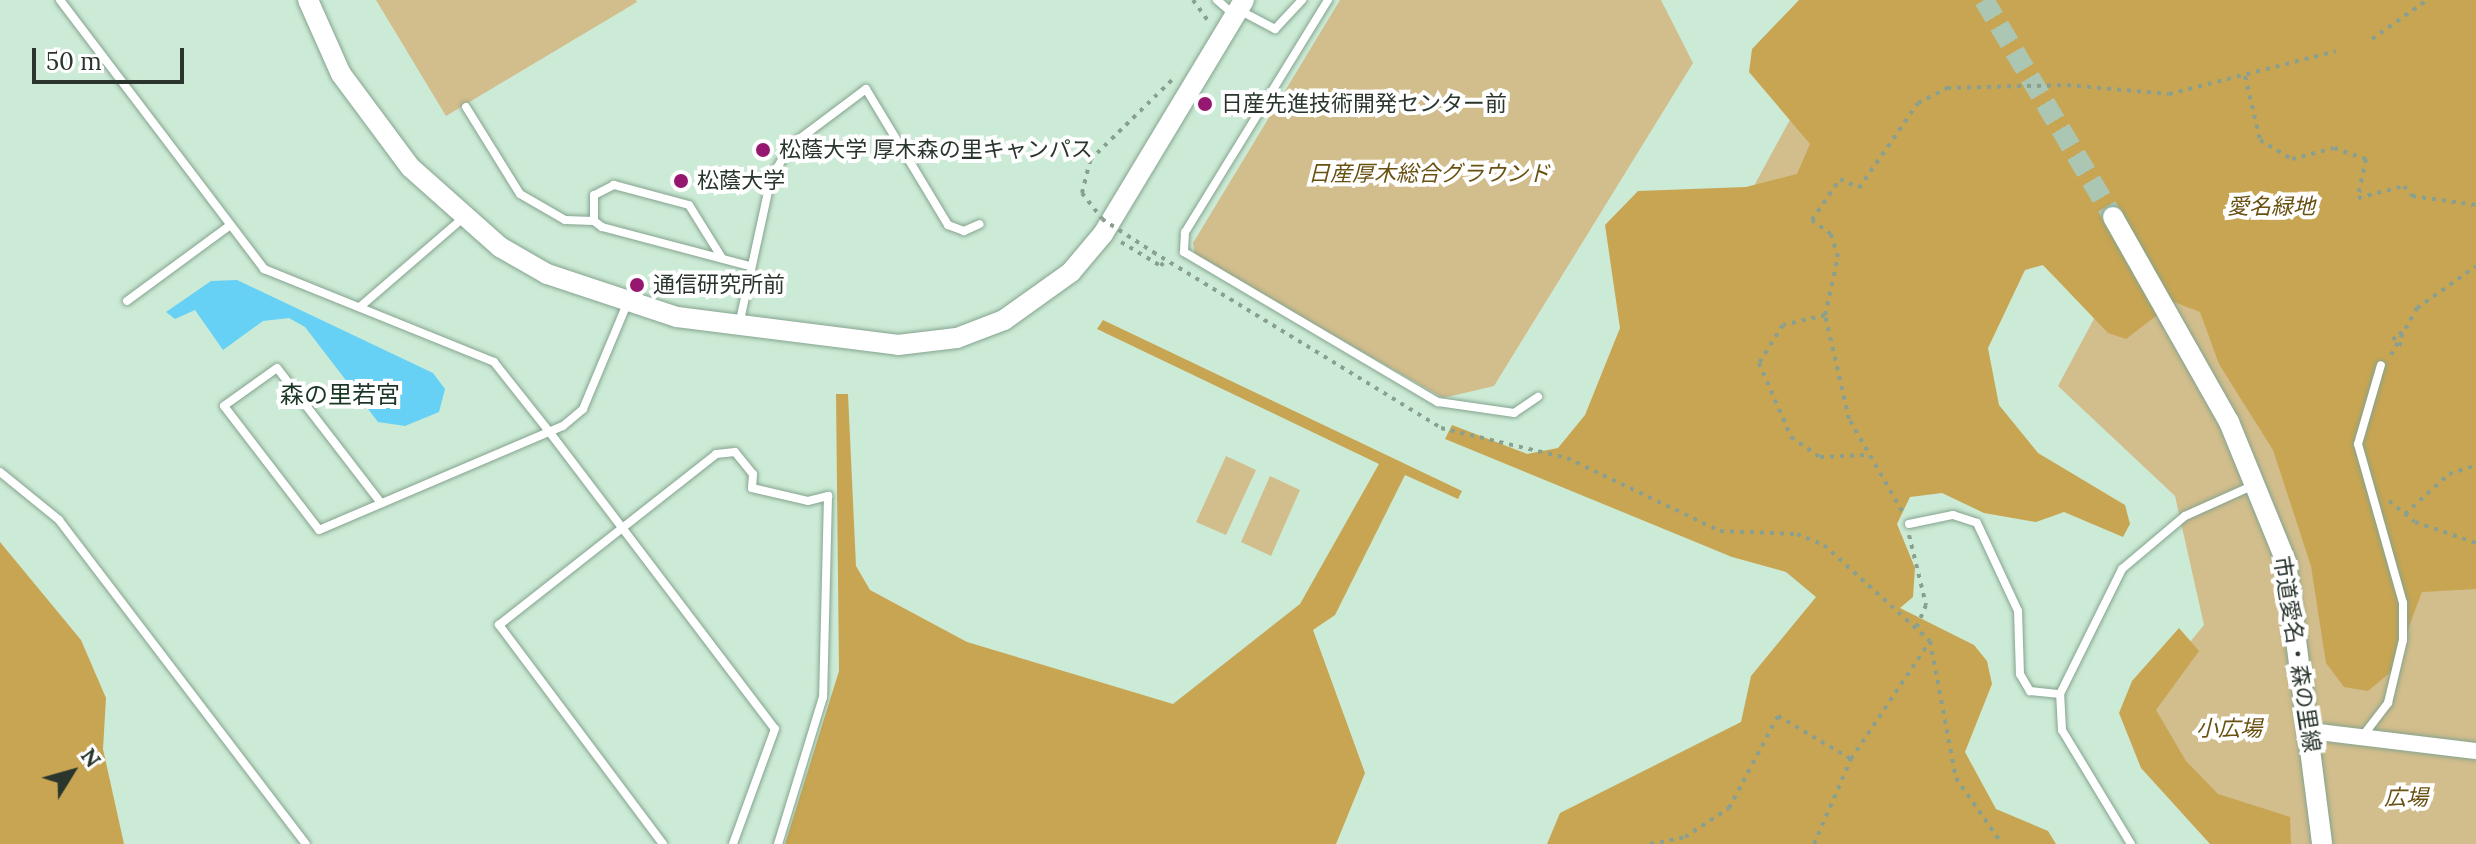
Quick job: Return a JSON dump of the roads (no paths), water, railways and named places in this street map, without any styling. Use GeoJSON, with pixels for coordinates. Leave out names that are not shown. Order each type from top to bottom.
{"type":"FeatureCollection","features":[{"type":"Feature","properties":{"kind":"street"},"geometry":{"type":"LineString","coordinates":[[308,0],[341,74],[380,133],[463,218],[547,274],[627,304],[738,325],[898,345],[957,338],[1004,320],[1071,272],[1103,234],[1239,8]]}},
{"type":"Feature","properties":{"kind":"street","name":"市道愛名・森の里線"},"geometry":{"type":"LineString","coordinates":[[2113,217],[2259,483],[2286,562],[2310,731],[2322,844]]}},
{"type":"Feature","properties":{"kind":"street"},"geometry":{"type":"LineString","coordinates":[[2310,731],[2476,751]]}},
{"type":"Feature","properties":{"kind":"lane"},"geometry":{"type":"LineString","coordinates":[[60,0],[264,269],[494,362],[775,729],[733,844]]}},
{"type":"Feature","properties":{"kind":"lane"},"geometry":{"type":"LineString","coordinates":[[1217,0],[1239,8],[1275,29],[1302,0]]}},
{"type":"Feature","properties":{"kind":"lane"},"geometry":{"type":"LineString","coordinates":[[1328,0],[1192,220],[1184,252],[1438,402],[1514,413],[1538,397]]}},
{"type":"Feature","properties":{"kind":"lane"},"geometry":{"type":"LineString","coordinates":[[738,325],[771,178],[790,146],[866,89],[948,225],[964,231],[980,224]]}},
{"type":"Feature","properties":{"kind":"lane"},"geometry":{"type":"LineString","coordinates":[[466,107],[520,194],[565,220],[594,221],[750,266]]}},
{"type":"Feature","properties":{"kind":"lane"},"geometry":{"type":"LineString","coordinates":[[594,221],[591,207],[604,187],[678,200],[699,212],[722,258]]}},
{"type":"Feature","properties":{"kind":"lane"},"geometry":{"type":"LineString","coordinates":[[361,306],[463,218]]}},
{"type":"Feature","properties":{"kind":"lane"},"geometry":{"type":"LineString","coordinates":[[127,301],[229,226]]}},
{"type":"Feature","properties":{"kind":"lane"},"geometry":{"type":"LineString","coordinates":[[381,503],[277,368],[224,406],[319,530],[551,434],[583,409],[627,304]]}},
{"type":"Feature","properties":{"kind":"lane"},"geometry":{"type":"LineString","coordinates":[[2361,737],[2388,703],[2403,640],[2403,603],[2369,484],[2359,426],[2381,365]]}},
{"type":"Feature","properties":{"kind":"lane"},"geometry":{"type":"LineString","coordinates":[[663,844],[499,625],[716,454],[735,452],[753,474],[752,488],[808,501],[828,496],[823,697],[778,844]]}},
{"type":"Feature","properties":{"kind":"lane"},"geometry":{"type":"LineString","coordinates":[[0,472],[59,520],[306,844]]}},
{"type":"Feature","properties":{"kind":"lane"},"geometry":{"type":"LineString","coordinates":[[2131,844],[2062,730],[2060,694],[2122,569],[2147,542],[2259,483]]}},
{"type":"Feature","properties":{"kind":"lane"},"geometry":{"type":"LineString","coordinates":[[1909,524],[1953,515],[1977,523],[2018,611],[2020,674],[2030,691],[2060,694]]}},
{"type":"Feature","properties":{"kind":"water"},"geometry":{"type":"Polygon","coordinates":[[[237,280],[433,373],[445,389],[439,412],[405,426],[378,422],[305,327],[289,318],[263,321],[223,350],[195,310],[175,319],[166,312],[211,281],[237,280]]]}},
{"type":"Feature","properties":{"kind":"tunnel"},"geometry":{"type":"LineString","coordinates":[[1984,0],[2113,217]]}},
{"type":"Feature","properties":{"kind":"place","name":"日産先進技術開発センター前"},"geometry":{"type":"Point","coordinates":[1205,104]}},
{"type":"Feature","properties":{"kind":"place","name":"松蔭大学 厚木森の里キャンパス"},"geometry":{"type":"Point","coordinates":[763,150]}},
{"type":"Feature","properties":{"kind":"place","name":"松蔭大学"},"geometry":{"type":"Point","coordinates":[681,181]}},
{"type":"Feature","properties":{"kind":"place","name":"通信研究所前"},"geometry":{"type":"Point","coordinates":[637,285]}},
{"type":"Feature","properties":{"kind":"district","name":"森の里若宮"},"geometry":{"type":"Point","coordinates":[340,395]}},
{"type":"Feature","properties":{"kind":"park label","name":"日産厚木総合グラウンド"},"geometry":{"type":"Point","coordinates":[1429,174]}},
{"type":"Feature","properties":{"kind":"park label","name":"愛名緑地"},"geometry":{"type":"Point","coordinates":[2271,207]}},
{"type":"Feature","properties":{"kind":"park label","name":"小広場"},"geometry":{"type":"Point","coordinates":[2229,729]}},
{"type":"Feature","properties":{"kind":"park label","name":"広場"},"geometry":{"type":"Point","coordinates":[2406,798]}}]}
